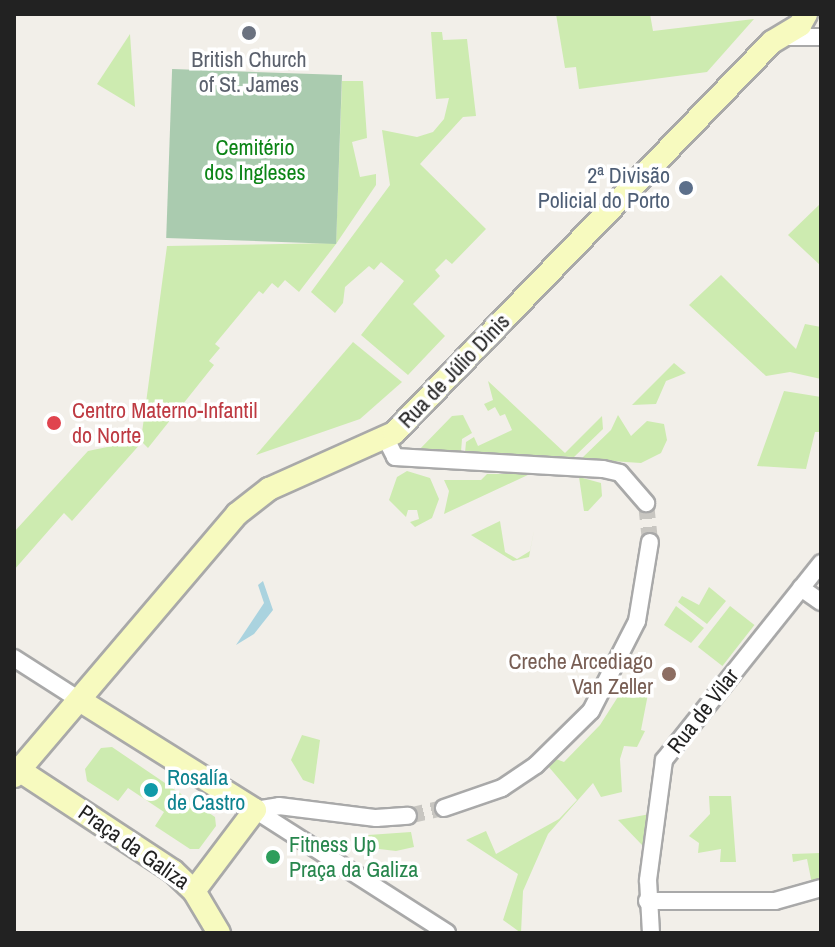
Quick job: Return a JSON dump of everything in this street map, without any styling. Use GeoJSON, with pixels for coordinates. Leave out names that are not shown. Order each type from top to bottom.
{"type":"FeatureCollection","features":[{"type":"Feature","properties":{"kind":"main road"},"geometry":{"type":"LineString","coordinates":[[778,37],[785,14]]}},
{"type":"Feature","properties":{"kind":"main road","name":"Rua de Júlio Dinis"},"geometry":{"type":"LineString","coordinates":[[16,773],[250,501],[390,448],[778,37],[800,25],[806,14]]}},
{"type":"Feature","properties":{"kind":"main road"},"geometry":{"type":"LineString","coordinates":[[81,701],[255,810]]}},
{"type":"Feature","properties":{"kind":"main road","name":"Praça da Galiza"},"geometry":{"type":"LineString","coordinates":[[16,773],[173,871],[194,891],[255,810]]}},
{"type":"Feature","properties":{"kind":"main road"},"geometry":{"type":"LineString","coordinates":[[194,891],[219,933]]}},
{"type":"Feature","properties":{"kind":"street"},"geometry":{"type":"LineString","coordinates":[[778,37],[821,37]]}},
{"type":"Feature","properties":{"kind":"street"},"geometry":{"type":"LineString","coordinates":[[390,448],[603,469],[620,473],[646,503]]}},
{"type":"Feature","properties":{"kind":"street"},"geometry":{"type":"LineString","coordinates":[[444,808],[502,788],[536,765],[591,711],[637,621],[650,542]]}},
{"type":"Feature","properties":{"kind":"street","name":"Rua de Vilar"},"geometry":{"type":"LineString","coordinates":[[651,933],[647,901],[664,760],[821,563]]}},
{"type":"Feature","properties":{"kind":"street"},"geometry":{"type":"LineString","coordinates":[[801,588],[821,602]]}},
{"type":"Feature","properties":{"kind":"street"},"geometry":{"type":"LineString","coordinates":[[14,658],[81,701]]}},
{"type":"Feature","properties":{"kind":"street"},"geometry":{"type":"LineString","coordinates":[[255,810],[279,806],[376,818],[408,816]]}},
{"type":"Feature","properties":{"kind":"street"},"geometry":{"type":"LineString","coordinates":[[255,810],[447,933]]}},
{"type":"Feature","properties":{"kind":"street"},"geometry":{"type":"LineString","coordinates":[[647,901],[775,901],[821,888]]}},
{"type":"Feature","properties":{"kind":"green space"},"geometry":{"type":"Polygon","coordinates":[[[556,14],[650,14],[653,31],[754,19],[707,72],[579,89],[576,67],[565,68],[556,14]]]}},
{"type":"Feature","properties":{"kind":"green space"},"geometry":{"type":"Polygon","coordinates":[[[431,32],[442,32],[443,40],[467,39],[476,116],[463,117],[420,164],[486,229],[452,264],[446,259],[435,270],[440,276],[413,304],[445,336],[408,375],[361,335],[404,281],[381,262],[374,270],[369,266],[345,287],[343,303],[335,313],[311,292],[390,185],[382,130],[417,137],[433,132],[444,119],[449,98],[436,99],[431,32]]]}},
{"type":"Feature","properties":{"kind":"green space"},"geometry":{"type":"Polygon","coordinates":[[[130,34],[135,107],[97,84],[130,34]]]}},
{"type":"Feature","properties":{"kind":"green space","name":"Cemitério dos Ingleses"},"geometry":{"type":"Polygon","coordinates":[[[172,69],[342,75],[336,244],[166,238],[172,69]]]}},
{"type":"Feature","properties":{"kind":"green space"},"geometry":{"type":"Polygon","coordinates":[[[342,81],[363,81],[367,138],[352,142],[360,177],[376,174],[376,185],[336,244],[299,292],[285,280],[278,288],[272,283],[263,294],[259,291],[215,344],[220,348],[209,361],[214,365],[148,448],[142,442],[72,521],[64,513],[14,570],[14,532],[88,451],[141,440],[167,246],[336,243],[342,81]]]}},
{"type":"Feature","properties":{"kind":"green space"},"geometry":{"type":"Polygon","coordinates":[[[821,203],[821,266],[788,235],[821,203]]]}},
{"type":"Feature","properties":{"kind":"green space"},"geometry":{"type":"Polygon","coordinates":[[[721,275],[796,349],[805,324],[821,327],[821,379],[790,372],[766,376],[689,305],[721,275]]]}},
{"type":"Feature","properties":{"kind":"green space"},"geometry":{"type":"Polygon","coordinates":[[[353,342],[402,382],[360,419],[256,455],[353,342]]]}},
{"type":"Feature","properties":{"kind":"green space"},"geometry":{"type":"Polygon","coordinates":[[[674,363],[686,373],[666,381],[656,404],[632,405],[674,363]]]}},
{"type":"Feature","properties":{"kind":"green space"},"geometry":{"type":"Polygon","coordinates":[[[488,381],[565,453],[602,416],[603,429],[574,457],[465,453],[466,442],[474,437],[478,446],[512,430],[505,414],[500,416],[495,407],[488,411],[484,404],[493,400],[488,381]]]}},
{"type":"Feature","properties":{"kind":"green space"},"geometry":{"type":"Polygon","coordinates":[[[784,391],[821,397],[821,432],[815,432],[806,469],[757,466],[784,391]]]}},
{"type":"Feature","properties":{"kind":"green space"},"geometry":{"type":"Polygon","coordinates":[[[463,415],[472,433],[462,439],[461,452],[418,451],[452,416],[463,415]]]}},
{"type":"Feature","properties":{"kind":"green space"},"geometry":{"type":"Polygon","coordinates":[[[618,415],[631,436],[647,421],[664,424],[667,440],[661,453],[641,463],[581,459],[611,430],[618,415]]]}},
{"type":"Feature","properties":{"kind":"green space"},"geometry":{"type":"Polygon","coordinates":[[[407,471],[430,478],[439,499],[432,518],[415,527],[410,522],[419,519],[417,510],[408,510],[406,517],[389,500],[397,477],[407,471]]]}},
{"type":"Feature","properties":{"kind":"green space"},"geometry":{"type":"Polygon","coordinates":[[[487,474],[530,474],[444,514],[449,491],[444,480],[481,480],[487,474]]]}},
{"type":"Feature","properties":{"kind":"green space"},"geometry":{"type":"Polygon","coordinates":[[[579,477],[601,483],[602,496],[588,511],[584,511],[579,477]]]}},
{"type":"Feature","properties":{"kind":"green space"},"geometry":{"type":"Polygon","coordinates":[[[500,521],[505,552],[517,559],[530,551],[535,525],[529,557],[513,561],[471,535],[500,521]]]}},
{"type":"Feature","properties":{"kind":"green space"},"geometry":{"type":"Polygon","coordinates":[[[709,587],[726,601],[707,624],[678,602],[682,596],[699,605],[709,587]]]}},
{"type":"Feature","properties":{"kind":"green space"},"geometry":{"type":"Polygon","coordinates":[[[676,606],[704,628],[691,643],[664,625],[676,606]]]}},
{"type":"Feature","properties":{"kind":"green space"},"geometry":{"type":"Polygon","coordinates":[[[730,606],[754,625],[722,666],[698,647],[730,606]]]}},
{"type":"Feature","properties":{"kind":"green space"},"geometry":{"type":"Polygon","coordinates":[[[628,681],[641,689],[638,693],[648,694],[641,730],[645,731],[637,747],[624,746],[620,759],[622,792],[601,797],[593,783],[548,834],[523,891],[521,933],[503,920],[518,874],[466,840],[486,831],[496,854],[559,819],[577,800],[548,766],[556,759],[564,762],[600,725],[628,681]]]}},
{"type":"Feature","properties":{"kind":"green space"},"geometry":{"type":"Polygon","coordinates":[[[302,735],[320,740],[314,784],[303,780],[291,760],[302,735]]]}},
{"type":"Feature","properties":{"kind":"green space"},"geometry":{"type":"Polygon","coordinates":[[[112,747],[215,817],[216,826],[199,849],[190,849],[155,826],[164,812],[128,788],[118,801],[87,781],[85,769],[101,748],[112,747]]]}},
{"type":"Feature","properties":{"kind":"green space"},"geometry":{"type":"Polygon","coordinates":[[[709,796],[731,796],[736,862],[720,862],[721,849],[698,853],[699,843],[689,836],[710,814],[709,796]]]}},
{"type":"Feature","properties":{"kind":"green space"},"geometry":{"type":"Polygon","coordinates":[[[650,814],[643,846],[618,820],[650,814]]]}},
{"type":"Feature","properties":{"kind":"green space"},"geometry":{"type":"Polygon","coordinates":[[[411,832],[414,847],[396,851],[371,848],[354,836],[411,832]]]}},
{"type":"Feature","properties":{"kind":"green space"},"geometry":{"type":"Polygon","coordinates":[[[821,853],[821,882],[812,884],[807,859],[793,862],[792,854],[821,853]]]}},
{"type":"Feature","properties":{"kind":"water"},"geometry":{"type":"Polygon","coordinates":[[[263,581],[273,610],[254,634],[236,645],[264,603],[258,585],[263,581]]]}},
{"type":"Feature","properties":{"kind":"tunnel"},"geometry":{"type":"LineString","coordinates":[[646,503],[650,542]]}},
{"type":"Feature","properties":{"kind":"tunnel"},"geometry":{"type":"LineString","coordinates":[[408,816],[444,808]]}},
{"type":"Feature","properties":{"kind":"place","name":"British Church of St. James"},"geometry":{"type":"Point","coordinates":[249,33]}},
{"type":"Feature","properties":{"kind":"place","name":"2ª Divisão Policial do Porto"},"geometry":{"type":"Point","coordinates":[686,188]}},
{"type":"Feature","properties":{"kind":"place","name":"Centro Materno-Infantil do Norte"},"geometry":{"type":"Point","coordinates":[54,423]}},
{"type":"Feature","properties":{"kind":"place","name":"Creche Arcediago Van Zeller"},"geometry":{"type":"Point","coordinates":[669,674]}},
{"type":"Feature","properties":{"kind":"place","name":"Rosalía de Castro"},"geometry":{"type":"Point","coordinates":[151,790]}},
{"type":"Feature","properties":{"kind":"place","name":"Fitness Up Praça da Galiza"},"geometry":{"type":"Point","coordinates":[273,857]}}]}
